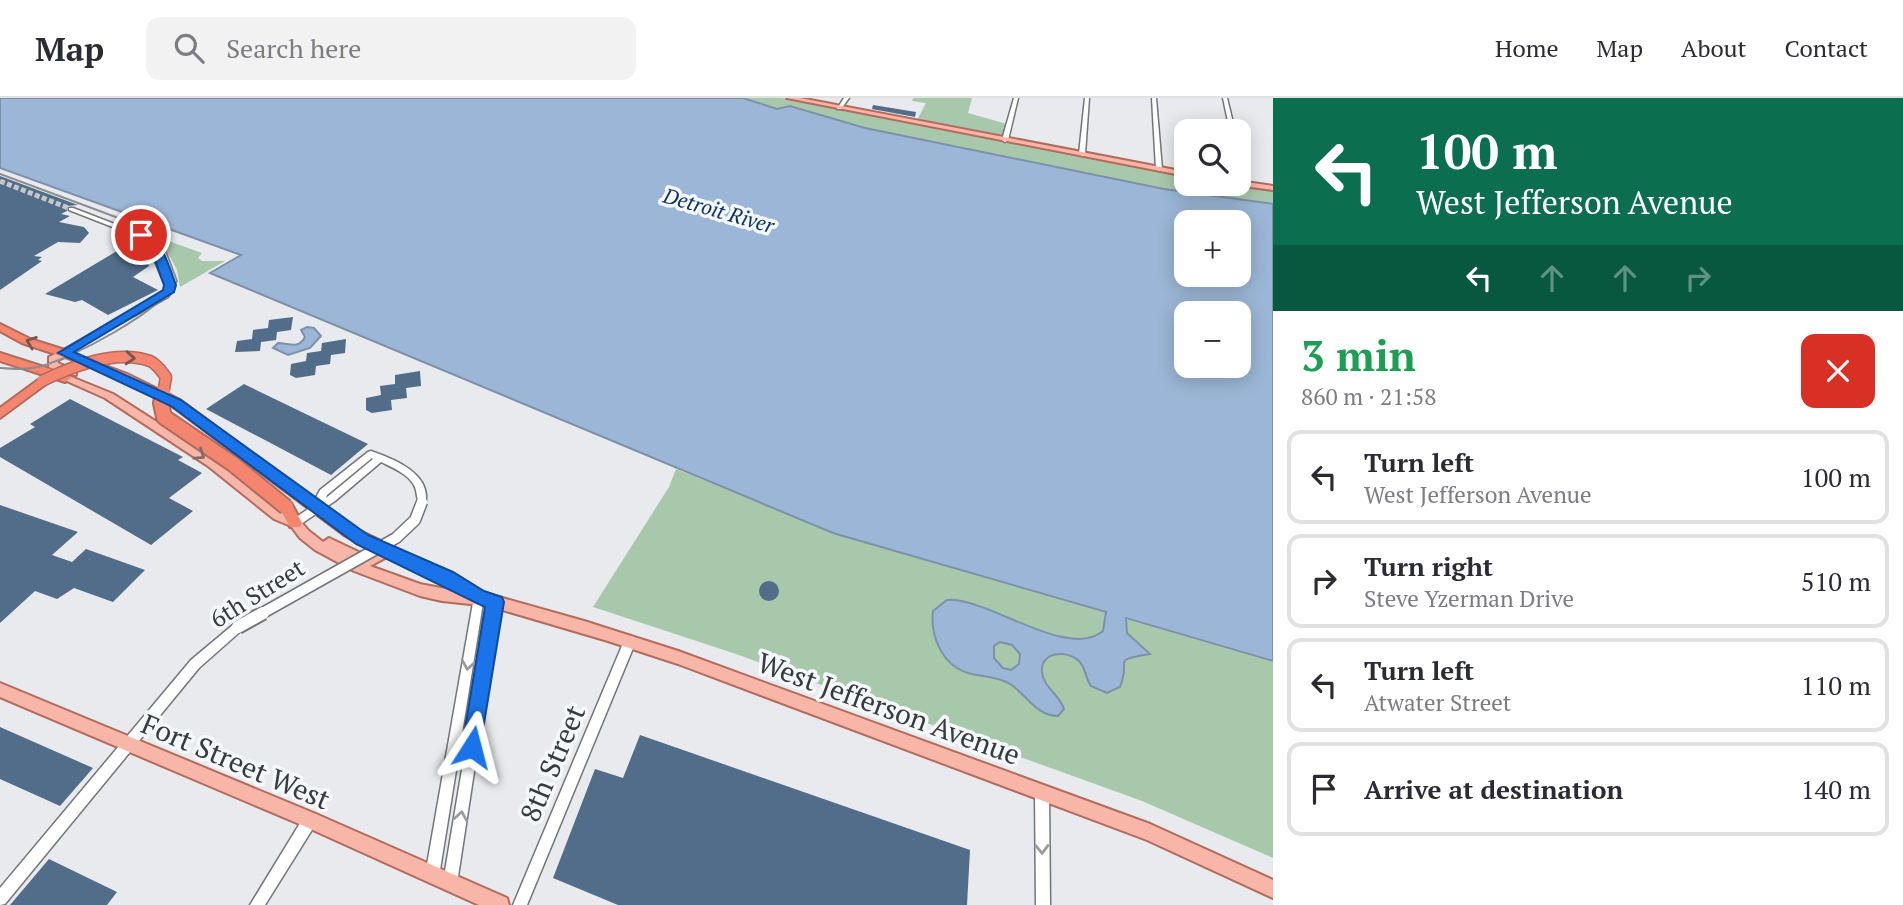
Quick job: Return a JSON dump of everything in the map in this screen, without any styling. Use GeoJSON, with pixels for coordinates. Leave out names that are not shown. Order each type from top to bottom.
{"type":"FeatureCollection","features":[{"type":"Feature","properties":{"kind":"highway"},"geometry":{"type":"LineString","coordinates":[[0,327],[26,341],[64,353]]}},
{"type":"Feature","properties":{"kind":"highway"},"geometry":{"type":"LineString","coordinates":[[0,357],[65,378]]}},
{"type":"Feature","properties":{"kind":"highway"},"geometry":{"type":"LineString","coordinates":[[0,414],[42,381],[94,361],[117,358],[153,362],[166,377],[160,403],[164,417],[233,464],[286,508],[295,523]]}},
{"type":"Feature","properties":{"kind":"main road"},"geometry":{"type":"LineString","coordinates":[[790,98],[1174,172]]}},
{"type":"Feature","properties":{"kind":"main road"},"geometry":{"type":"LineString","coordinates":[[1251,184],[1273,188]]}},
{"type":"Feature","properties":{"kind":"main road"},"geometry":{"type":"LineString","coordinates":[[64,353],[53,359],[52,364],[101,386],[108,396]]}},
{"type":"Feature","properties":{"kind":"main road","name":"West Jefferson Avenue"},"geometry":{"type":"LineString","coordinates":[[64,353],[123,376],[176,403],[374,547],[446,578],[479,597],[630,641],[1042,793],[1177,844],[1273,890]]}},
{"type":"Feature","properties":{"kind":"main road","name":"West Jefferson Avenue"},"geometry":{"type":"LineString","coordinates":[[65,378],[108,396],[212,463],[278,516],[295,523],[301,533],[343,560],[385,579],[438,595],[479,597]]}},
{"type":"Feature","properties":{"kind":"main road"},"geometry":{"type":"LineString","coordinates":[[309,538],[328,542],[367,562],[381,556],[374,547]]}},
{"type":"Feature","properties":{"kind":"main road","name":"Fort Street West"},"geometry":{"type":"LineString","coordinates":[[0,690],[310,820],[500,905]]}},
{"type":"Feature","properties":{"kind":"street"},"geometry":{"type":"LineString","coordinates":[[839,108],[847,98]]}},
{"type":"Feature","properties":{"kind":"street"},"geometry":{"type":"LineString","coordinates":[[1005,140],[1016,98]]}},
{"type":"Feature","properties":{"kind":"street"},"geometry":{"type":"LineString","coordinates":[[1082,154],[1087,98]]}},
{"type":"Feature","properties":{"kind":"street"},"geometry":{"type":"LineString","coordinates":[[1154,98],[1159,169]]}},
{"type":"Feature","properties":{"kind":"street"},"geometry":{"type":"LineString","coordinates":[[1225,98],[1230,119]]}},
{"type":"Feature","properties":{"kind":"street"},"geometry":{"type":"LineString","coordinates":[[64,353],[163,296],[170,285],[149,239],[71,209]]}},
{"type":"Feature","properties":{"kind":"street","name":"6th Street"},"geometry":{"type":"LineString","coordinates":[[0,899],[195,664],[238,627],[396,538],[415,520],[422,502],[422,491],[415,479],[375,456],[332,498],[316,507]]}},
{"type":"Feature","properties":{"kind":"street"},"geometry":{"type":"LineString","coordinates":[[295,523],[316,507]]}},
{"type":"Feature","properties":{"kind":"street"},"geometry":{"type":"LineString","coordinates":[[432,876],[479,597]]}},
{"type":"Feature","properties":{"kind":"street"},"geometry":{"type":"LineString","coordinates":[[450,883],[495,602]]}},
{"type":"Feature","properties":{"kind":"street","name":"8th Street"},"geometry":{"type":"LineString","coordinates":[[520,905],[630,641]]}},
{"type":"Feature","properties":{"kind":"street"},"geometry":{"type":"LineString","coordinates":[[1042,793],[1043,905]]}},
{"type":"Feature","properties":{"kind":"street"},"geometry":{"type":"LineString","coordinates":[[257,905],[310,820]]}},
{"type":"Feature","properties":{"kind":"green space"},"geometry":{"type":"Polygon","coordinates":[[[743,98],[782,98],[1174,173],[1174,190],[865,128],[790,106],[777,109],[743,98]]]}},
{"type":"Feature","properties":{"kind":"green space"},"geometry":{"type":"Polygon","coordinates":[[[913,98],[972,98],[968,113],[1007,124],[1003,136],[916,122],[926,103],[912,101],[913,98]]]}},
{"type":"Feature","properties":{"kind":"green space"},"geometry":{"type":"Polygon","coordinates":[[[1251,186],[1273,189],[1273,204],[1215,196],[1251,196],[1251,186]]]}},
{"type":"Feature","properties":{"kind":"green space"},"geometry":{"type":"Polygon","coordinates":[[[160,238],[202,253],[198,258],[202,261],[225,261],[180,287],[177,270],[160,238]]]}},
{"type":"Feature","properties":{"kind":"green space"},"geometry":{"type":"Polygon","coordinates":[[[676,469],[833,533],[1273,662],[1273,858],[1142,801],[736,654],[593,607],[669,487],[676,469]]]}},
{"type":"Feature","properties":{"kind":"water","name":"Detroit River"},"geometry":{"type":"Polygon","coordinates":[[[0,98],[743,98],[777,109],[790,106],[865,128],[1174,190],[1174,196],[1215,196],[1273,204],[1273,661],[1126,618],[1127,633],[1150,654],[1126,660],[1120,687],[1107,693],[1091,686],[1081,664],[1074,657],[1062,654],[1050,656],[1043,665],[1043,677],[1064,709],[1058,716],[1050,715],[1005,681],[968,673],[951,663],[936,639],[933,611],[947,600],[963,601],[1048,633],[1069,638],[1088,638],[1103,631],[1106,612],[833,533],[210,273],[241,255],[0,168],[0,98]],[[1000,642],[994,646],[994,658],[1003,668],[1011,670],[1019,664],[1020,654],[1012,645],[1000,642]]]}},
{"type":"Feature","properties":{"kind":"water"},"geometry":{"type":"Polygon","coordinates":[[[314,328],[321,336],[310,348],[288,355],[273,348],[278,343],[299,343],[305,337],[301,330],[314,328]]]}},
{"type":"Feature","properties":{"kind":"building"},"geometry":{"type":"Polygon","coordinates":[[[873,105],[916,112],[915,117],[872,109],[873,105]]]}},
{"type":"Feature","properties":{"kind":"building"},"geometry":{"type":"Polygon","coordinates":[[[0,176],[78,205],[67,206],[67,211],[61,214],[70,216],[59,222],[84,227],[89,233],[80,243],[58,242],[34,256],[42,257],[38,260],[42,261],[0,290],[0,176]]]}},
{"type":"Feature","properties":{"kind":"building"},"geometry":{"type":"Polygon","coordinates":[[[132,242],[141,248],[149,266],[133,277],[158,290],[108,315],[82,300],[75,302],[45,294],[132,242]]]}},
{"type":"Feature","properties":{"kind":"building"},"geometry":{"type":"Polygon","coordinates":[[[293,317],[291,330],[277,332],[276,340],[261,342],[260,351],[235,352],[237,341],[252,339],[253,330],[268,328],[269,320],[293,317]]]}},
{"type":"Feature","properties":{"kind":"building"},"geometry":{"type":"Polygon","coordinates":[[[346,339],[345,353],[331,355],[330,364],[316,366],[315,375],[296,378],[290,375],[291,364],[306,361],[307,353],[321,351],[322,343],[346,339]]]}},
{"type":"Feature","properties":{"kind":"building"},"geometry":{"type":"Polygon","coordinates":[[[420,371],[421,386],[406,388],[407,398],[391,400],[392,410],[372,413],[366,410],[366,398],[381,395],[380,386],[395,384],[395,375],[420,371]]]}},
{"type":"Feature","properties":{"kind":"building"},"geometry":{"type":"Polygon","coordinates":[[[244,384],[368,444],[331,475],[206,409],[244,384]]]}},
{"type":"Feature","properties":{"kind":"building"},"geometry":{"type":"Polygon","coordinates":[[[70,399],[183,457],[178,460],[202,473],[169,498],[193,511],[151,545],[0,457],[0,448],[35,427],[30,424],[70,399]]]}},
{"type":"Feature","properties":{"kind":"building"},"geometry":{"type":"Polygon","coordinates":[[[0,505],[78,532],[52,555],[72,562],[86,549],[145,570],[113,602],[74,588],[57,599],[35,591],[0,623],[0,505]]]}},
{"type":"Feature","properties":{"kind":"building"},"geometry":{"type":"Polygon","coordinates":[[[769,581],[776,584],[779,591],[776,598],[769,601],[762,598],[759,591],[762,584],[769,581]]]}},
{"type":"Feature","properties":{"kind":"building"},"geometry":{"type":"Polygon","coordinates":[[[0,727],[93,768],[60,806],[0,779],[0,727]]]}},
{"type":"Feature","properties":{"kind":"building"},"geometry":{"type":"Polygon","coordinates":[[[640,735],[970,850],[967,905],[618,905],[553,878],[595,769],[623,778],[640,735]]]}},
{"type":"Feature","properties":{"kind":"building"},"geometry":{"type":"Polygon","coordinates":[[[49,859],[117,892],[107,905],[10,905],[49,859]]]}},
{"type":"Feature","properties":{"kind":"tunnel"},"geometry":{"type":"LineString","coordinates":[[0,181],[71,209]]}},
{"type":"Feature","properties":{"kind":"tram line"},"geometry":{"type":"LineString","coordinates":[[0,174],[148,229],[164,246],[177,281],[153,306],[93,344],[38,367],[0,368]]}},
{"type":"Feature","properties":{"kind":"route"},"geometry":{"type":"LineString","coordinates":[[141,235],[154,244],[170,285],[168,292],[64,353],[123,376],[176,403],[257,460],[348,531],[374,547],[495,602],[472,747]]}}]}
